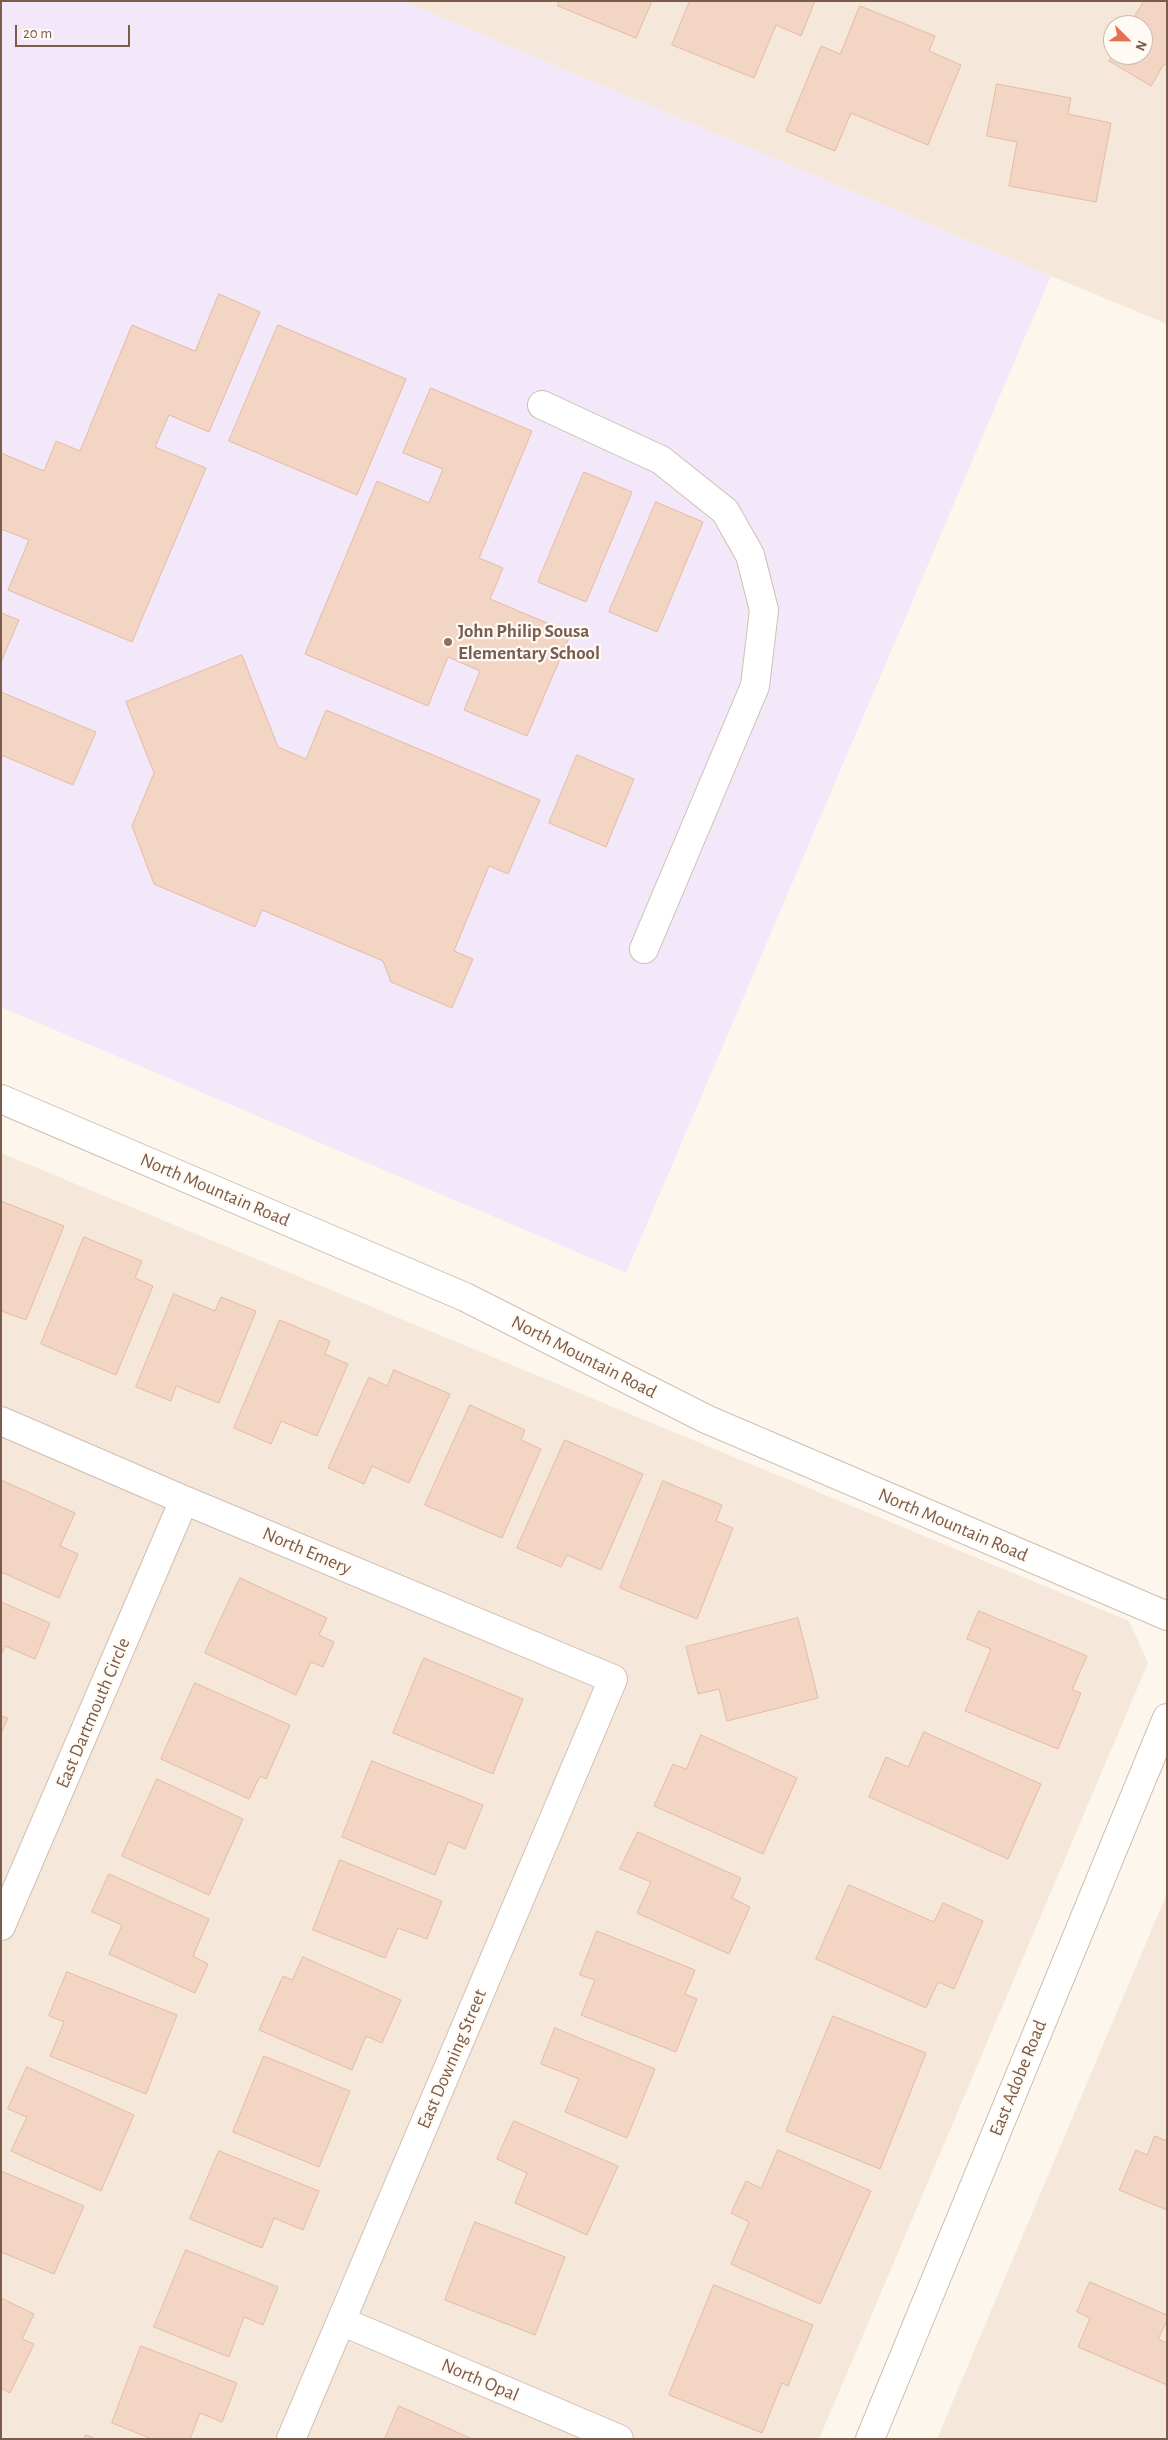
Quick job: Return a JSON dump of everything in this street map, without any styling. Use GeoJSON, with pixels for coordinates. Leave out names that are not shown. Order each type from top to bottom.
{"type":"FeatureCollection","features":[{"type":"Feature","properties":{"kind":"street"},"geometry":{"type":"LineString","coordinates":[[542,405],[661,460],[725,512],[750,555],[764,610],[755,686],[644,949]]}},
{"type":"Feature","properties":{"kind":"street","name":"North Mountain Road"},"geometry":{"type":"LineString","coordinates":[[1,1099],[465,1297],[706,1419],[1167,1616]]}},
{"type":"Feature","properties":{"kind":"street","name":"North Emery"},"geometry":{"type":"LineString","coordinates":[[1,1421],[184,1500],[613,1679]]}},
{"type":"Feature","properties":{"kind":"street","name":"East Dartmouth Circle"},"geometry":{"type":"LineString","coordinates":[[1,1926],[184,1500]]}},
{"type":"Feature","properties":{"kind":"street","name":"East Downing Street"},"geometry":{"type":"LineString","coordinates":[[291,2439],[613,1679]]}},
{"type":"Feature","properties":{"kind":"street","name":"East Adobe Road"},"geometry":{"type":"LineString","coordinates":[[870,2439],[1167,1718]]}},
{"type":"Feature","properties":{"kind":"street","name":"North Opal"},"geometry":{"type":"LineString","coordinates":[[341,2322],[619,2439]]}},
{"type":"Feature","properties":{"kind":"shaded area","name":"John Philip Sousa Elementary School"},"geometry":{"type":"Polygon","coordinates":[[[1,1],[403,1],[1051,276],[626,1273],[1,1007],[1,1]]]}},
{"type":"Feature","properties":{"kind":"shaded area"},"geometry":{"type":"Polygon","coordinates":[[[403,1],[1167,1],[1167,324],[1051,276],[403,1]]]}},
{"type":"Feature","properties":{"kind":"shaded area"},"geometry":{"type":"Polygon","coordinates":[[[1,1153],[1129,1621],[1148,1663],[819,2439],[1,2439],[1,1153]]]}},
{"type":"Feature","properties":{"kind":"shaded area"},"geometry":{"type":"Polygon","coordinates":[[[1167,1893],[1167,2439],[937,2439],[1167,1893]]]}},
{"type":"Feature","properties":{"kind":"building"},"geometry":{"type":"Polygon","coordinates":[[[559,1],[652,1],[636,38],[558,6],[559,1]]]}},
{"type":"Feature","properties":{"kind":"building"},"geometry":{"type":"Polygon","coordinates":[[[690,1],[815,1],[801,36],[776,25],[754,78],[672,45],[690,1]]]}},
{"type":"Feature","properties":{"kind":"building"},"geometry":{"type":"Polygon","coordinates":[[[1144,1],[1167,1],[1167,65],[1164,64],[1151,86],[1116,65],[1153,65],[1153,15],[1136,15],[1144,1]]]}},
{"type":"Feature","properties":{"kind":"building"},"geometry":{"type":"Polygon","coordinates":[[[860,6],[935,36],[929,51],[961,65],[928,145],[851,113],[835,151],[786,131],[821,46],[840,54],[860,6]]]}},
{"type":"Feature","properties":{"kind":"building"},"geometry":{"type":"Polygon","coordinates":[[[997,84],[1071,98],[1068,114],[1111,123],[1096,202],[1009,186],[1017,142],[987,136],[997,84]]]}},
{"type":"Feature","properties":{"kind":"building"},"geometry":{"type":"Polygon","coordinates":[[[219,294],[260,312],[209,432],[169,415],[155,447],[206,468],[132,642],[8,590],[29,540],[1,529],[1,453],[44,471],[56,441],[80,451],[132,325],[195,351],[219,294]]]}},
{"type":"Feature","properties":{"kind":"building"},"geometry":{"type":"Polygon","coordinates":[[[278,325],[406,379],[357,495],[229,441],[278,325]]]}},
{"type":"Feature","properties":{"kind":"building"},"geometry":{"type":"Polygon","coordinates":[[[431,388],[532,431],[479,558],[503,568],[490,599],[571,633],[527,736],[464,710],[480,671],[448,657],[428,706],[305,654],[377,481],[429,503],[443,469],[403,453],[431,388]]]}},
{"type":"Feature","properties":{"kind":"building"},"geometry":{"type":"Polygon","coordinates":[[[584,472],[632,492],[586,602],[538,582],[584,472]]]}},
{"type":"Feature","properties":{"kind":"building"},"geometry":{"type":"Polygon","coordinates":[[[656,502],[703,522],[657,632],[609,612],[656,502]]]}},
{"type":"Feature","properties":{"kind":"building"},"geometry":{"type":"Polygon","coordinates":[[[1,613],[19,620],[1,662],[1,613]]]}},
{"type":"Feature","properties":{"kind":"building"},"geometry":{"type":"Polygon","coordinates":[[[242,655],[278,747],[306,759],[326,710],[540,800],[508,874],[489,866],[454,951],[473,959],[452,1008],[391,982],[383,961],[262,910],[255,927],[154,884],[132,826],[154,773],[126,702],[242,655]]]}},
{"type":"Feature","properties":{"kind":"building"},"geometry":{"type":"Polygon","coordinates":[[[1,692],[96,732],[73,785],[1,755],[1,692]]]}},
{"type":"Feature","properties":{"kind":"building"},"geometry":{"type":"Polygon","coordinates":[[[577,755],[634,779],[606,847],[549,823],[577,755]]]}},
{"type":"Feature","properties":{"kind":"building"},"geometry":{"type":"Polygon","coordinates":[[[1,1201],[64,1226],[26,1320],[1,1311],[1,1201]]]}},
{"type":"Feature","properties":{"kind":"building"},"geometry":{"type":"Polygon","coordinates":[[[84,1237],[142,1261],[135,1278],[153,1286],[116,1375],[41,1344],[84,1237]]]}},
{"type":"Feature","properties":{"kind":"building"},"geometry":{"type":"Polygon","coordinates":[[[174,1294],[215,1311],[221,1297],[256,1311],[219,1403],[176,1386],[171,1401],[136,1387],[174,1294]]]}},
{"type":"Feature","properties":{"kind":"building"},"geometry":{"type":"Polygon","coordinates":[[[280,1320],[330,1341],[325,1354],[348,1364],[317,1436],[281,1421],[271,1444],[234,1428],[280,1320]]]}},
{"type":"Feature","properties":{"kind":"building"},"geometry":{"type":"Polygon","coordinates":[[[394,1370],[450,1394],[409,1483],[372,1466],[364,1484],[328,1468],[369,1377],[387,1386],[394,1370]]]}},
{"type":"Feature","properties":{"kind":"building"},"geometry":{"type":"Polygon","coordinates":[[[470,1405],[525,1430],[521,1440],[541,1449],[502,1538],[425,1505],[470,1405]]]}},
{"type":"Feature","properties":{"kind":"building"},"geometry":{"type":"Polygon","coordinates":[[[565,1440],[643,1474],[601,1570],[567,1555],[561,1567],[517,1548],[565,1440]]]}},
{"type":"Feature","properties":{"kind":"building"},"geometry":{"type":"Polygon","coordinates":[[[1,1480],[75,1513],[60,1546],[78,1554],[59,1598],[1,1572],[1,1480]]]}},
{"type":"Feature","properties":{"kind":"building"},"geometry":{"type":"Polygon","coordinates":[[[663,1481],[722,1505],[716,1521],[733,1528],[697,1619],[620,1588],[663,1481]]]}},
{"type":"Feature","properties":{"kind":"building"},"geometry":{"type":"Polygon","coordinates":[[[240,1578],[327,1618],[319,1635],[334,1642],[323,1667],[311,1662],[296,1695],[205,1653],[240,1578]]]}},
{"type":"Feature","properties":{"kind":"building"},"geometry":{"type":"Polygon","coordinates":[[[1,1602],[50,1623],[35,1659],[5,1646],[1,1655],[1,1602]]]}},
{"type":"Feature","properties":{"kind":"building"},"geometry":{"type":"Polygon","coordinates":[[[979,1611],[1087,1656],[1072,1690],[1081,1693],[1058,1749],[965,1711],[991,1649],[967,1639],[979,1611]]]}},
{"type":"Feature","properties":{"kind":"building"},"geometry":{"type":"Polygon","coordinates":[[[798,1618],[818,1698],[727,1721],[719,1689],[698,1694],[686,1647],[798,1618]]]}},
{"type":"Feature","properties":{"kind":"building"},"geometry":{"type":"Polygon","coordinates":[[[424,1658],[523,1699],[493,1774],[393,1733],[424,1658]]]}},
{"type":"Feature","properties":{"kind":"building"},"geometry":{"type":"Polygon","coordinates":[[[195,1683],[290,1725],[266,1779],[260,1776],[249,1799],[161,1759],[195,1683]]]}},
{"type":"Feature","properties":{"kind":"building"},"geometry":{"type":"Polygon","coordinates":[[[1,1716],[8,1718],[1,1733],[1,1716]]]}},
{"type":"Feature","properties":{"kind":"building"},"geometry":{"type":"Polygon","coordinates":[[[924,1732],[1041,1784],[1008,1859],[869,1797],[886,1757],[908,1767],[924,1732]]]}},
{"type":"Feature","properties":{"kind":"building"},"geometry":{"type":"Polygon","coordinates":[[[701,1735],[797,1778],[763,1854],[654,1806],[673,1764],[686,1769],[701,1735]]]}},
{"type":"Feature","properties":{"kind":"building"},"geometry":{"type":"Polygon","coordinates":[[[372,1761],[483,1805],[465,1849],[448,1842],[435,1875],[342,1837],[372,1761]]]}},
{"type":"Feature","properties":{"kind":"building"},"geometry":{"type":"Polygon","coordinates":[[[157,1779],[243,1819],[209,1895],[122,1856],[157,1779]]]}},
{"type":"Feature","properties":{"kind":"building"},"geometry":{"type":"Polygon","coordinates":[[[638,1832],[741,1878],[732,1898],[750,1907],[729,1954],[637,1913],[651,1882],[620,1869],[638,1832]]]}},
{"type":"Feature","properties":{"kind":"building"},"geometry":{"type":"Polygon","coordinates":[[[340,1860],[442,1901],[427,1939],[398,1928],[385,1958],[313,1930],[340,1860]]]}},
{"type":"Feature","properties":{"kind":"building"},"geometry":{"type":"Polygon","coordinates":[[[109,1874],[209,1919],[193,1956],[208,1964],[195,1993],[109,1954],[122,1925],[92,1912],[109,1874]]]}},
{"type":"Feature","properties":{"kind":"building"},"geometry":{"type":"Polygon","coordinates":[[[849,1885],[934,1922],[943,1903],[983,1921],[954,1989],[938,1982],[926,2008],[816,1959],[849,1885]]]}},
{"type":"Feature","properties":{"kind":"building"},"geometry":{"type":"Polygon","coordinates":[[[597,1931],[695,1970],[685,1994],[697,1999],[676,2052],[581,2015],[595,1980],[580,1975],[597,1931]]]}},
{"type":"Feature","properties":{"kind":"building"},"geometry":{"type":"Polygon","coordinates":[[[303,1957],[401,2000],[382,2043],[366,2036],[352,2070],[259,2030],[283,1976],[292,1980],[303,1957]]]}},
{"type":"Feature","properties":{"kind":"building"},"geometry":{"type":"Polygon","coordinates":[[[67,1972],[177,2015],[146,2094],[50,2056],[64,2022],[49,2016],[67,1972]]]}},
{"type":"Feature","properties":{"kind":"building"},"geometry":{"type":"Polygon","coordinates":[[[833,2016],[926,2053],[880,2169],[786,2131],[833,2016]]]}},
{"type":"Feature","properties":{"kind":"building"},"geometry":{"type":"Polygon","coordinates":[[[555,2028],[655,2069],[627,2138],[565,2112],[579,2079],[541,2064],[555,2028]]]}},
{"type":"Feature","properties":{"kind":"building"},"geometry":{"type":"Polygon","coordinates":[[[264,2056],[350,2091],[319,2167],[233,2132],[264,2056]]]}},
{"type":"Feature","properties":{"kind":"building"},"geometry":{"type":"Polygon","coordinates":[[[27,2067],[134,2115],[101,2191],[11,2151],[27,2117],[8,2109],[27,2067]]]}},
{"type":"Feature","properties":{"kind":"building"},"geometry":{"type":"Polygon","coordinates":[[[514,2121],[618,2166],[587,2235],[515,2203],[527,2173],[497,2159],[514,2121]]]}},
{"type":"Feature","properties":{"kind":"building"},"geometry":{"type":"Polygon","coordinates":[[[1155,2136],[1167,2141],[1167,2210],[1119,2190],[1136,2150],[1147,2155],[1155,2136]]]}},
{"type":"Feature","properties":{"kind":"building"},"geometry":{"type":"Polygon","coordinates":[[[778,2150],[871,2191],[820,2304],[731,2264],[749,2222],[731,2213],[746,2181],[761,2188],[778,2150]]]}},
{"type":"Feature","properties":{"kind":"building"},"geometry":{"type":"Polygon","coordinates":[[[219,2151],[319,2191],[303,2230],[274,2218],[262,2248],[190,2219],[219,2151]]]}},
{"type":"Feature","properties":{"kind":"building"},"geometry":{"type":"Polygon","coordinates":[[[1,2171],[84,2206],[54,2274],[1,2252],[1,2171]]]}},
{"type":"Feature","properties":{"kind":"building"},"geometry":{"type":"Polygon","coordinates":[[[475,2222],[565,2257],[535,2335],[445,2300],[475,2222]]]}},
{"type":"Feature","properties":{"kind":"building"},"geometry":{"type":"Polygon","coordinates":[[[186,2250],[278,2287],[263,2325],[244,2317],[229,2357],[154,2327],[186,2250]]]}},
{"type":"Feature","properties":{"kind":"building"},"geometry":{"type":"Polygon","coordinates":[[[1090,2282],[1167,2315],[1167,2321],[1158,2339],[1167,2343],[1167,2385],[1078,2347],[1090,2318],[1077,2312],[1090,2282]]]}},
{"type":"Feature","properties":{"kind":"building"},"geometry":{"type":"Polygon","coordinates":[[[714,2285],[813,2325],[788,2386],[782,2383],[762,2433],[669,2395],[714,2285]]]}},
{"type":"Feature","properties":{"kind":"building"},"geometry":{"type":"Polygon","coordinates":[[[1,2298],[34,2314],[22,2339],[34,2344],[10,2393],[1,2388],[1,2298]]]}},
{"type":"Feature","properties":{"kind":"building"},"geometry":{"type":"Polygon","coordinates":[[[141,2346],[237,2383],[222,2422],[200,2413],[190,2439],[152,2439],[112,2423],[141,2346]]]}},
{"type":"Feature","properties":{"kind":"building"},"geometry":{"type":"Polygon","coordinates":[[[399,2406],[472,2439],[385,2439],[399,2406]]]}},
{"type":"Feature","properties":{"kind":"building"},"geometry":{"type":"Polygon","coordinates":[[[86,2435],[96,2439],[84,2439],[86,2435]]]}},
{"type":"Feature","properties":{"kind":"place","name":"John Philip Sousa Elementary School"},"geometry":{"type":"Point","coordinates":[448,642]}}]}
